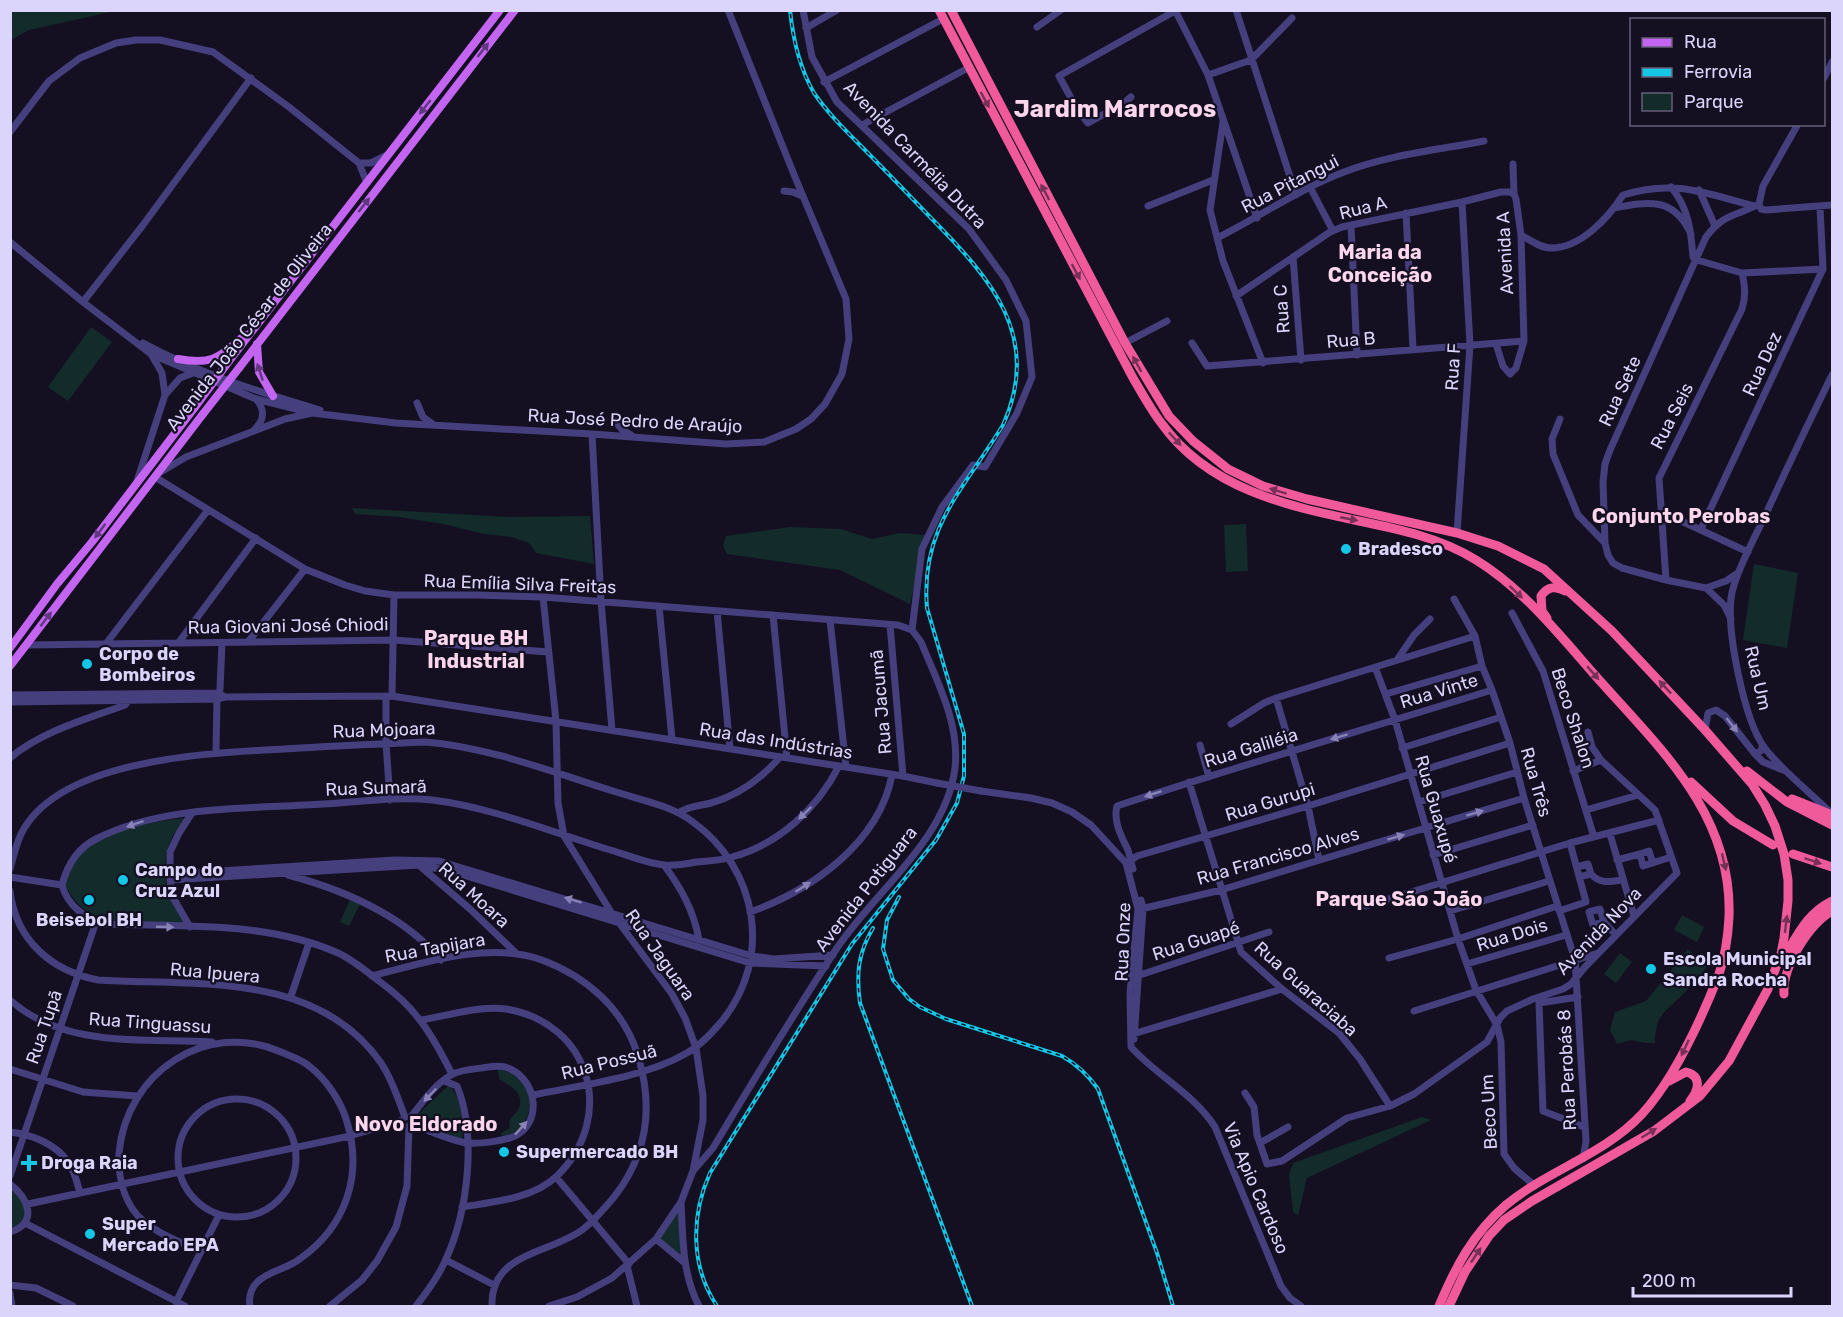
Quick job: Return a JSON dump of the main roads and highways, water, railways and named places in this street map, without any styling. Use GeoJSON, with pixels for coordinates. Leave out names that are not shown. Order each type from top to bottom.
{"type":"FeatureCollection","features":[{"type":"Feature","properties":{"kind":"highway"},"geometry":{"type":"LineString","coordinates":[[951,10],[1125,343],[1169,416],[1193,441],[1228,469],[1263,486],[1294,496],[1457,533],[1498,546],[1544,569],[1612,631],[1728,756],[1752,784],[1765,805],[1781,844],[1786,869],[1788,901],[1787,923],[1776,971]]}},
{"type":"Feature","properties":{"kind":"highway"},"geometry":{"type":"LineString","coordinates":[[941,15],[1133,378],[1162,425],[1186,451],[1218,476],[1252,493],[1328,514],[1385,526],[1457,550],[1475,559],[1491,571],[1554,628]]}},
{"type":"Feature","properties":{"kind":"highway"},"geometry":{"type":"LineString","coordinates":[[1573,595],[1557,587],[1549,588],[1541,596],[1542,611],[1554,628],[1678,770],[1733,821],[1773,845]]}},
{"type":"Feature","properties":{"kind":"highway"},"geometry":{"type":"LineString","coordinates":[[1728,756],[1770,791],[1806,813],[1833,825]]}},
{"type":"Feature","properties":{"kind":"highway"},"geometry":{"type":"LineString","coordinates":[[1439,1306],[1456,1266],[1479,1233],[1508,1203],[1583,1160],[1640,1116],[1662,1089],[1679,1061],[1719,974],[1729,933],[1728,883],[1721,850],[1703,808],[1678,770]]}},
{"type":"Feature","properties":{"kind":"highway"},"geometry":{"type":"LineString","coordinates":[[1770,791],[1833,814]]}},
{"type":"Feature","properties":{"kind":"highway"},"geometry":{"type":"LineString","coordinates":[[1793,854],[1833,867]]}},
{"type":"Feature","properties":{"kind":"highway"},"geometry":{"type":"LineString","coordinates":[[1449,1306],[1465,1272],[1489,1236],[1504,1220],[1532,1201],[1654,1131],[1710,1086],[1729,1060],[1804,923],[1815,912],[1833,901]]}},
{"type":"Feature","properties":{"kind":"highway"},"geometry":{"type":"LineString","coordinates":[[1784,994],[1785,978],[1803,940],[1817,922],[1833,911]]}},
{"type":"Feature","properties":{"kind":"highway"},"geometry":{"type":"LineString","coordinates":[[1662,1089],[1676,1076],[1686,1072],[1693,1074],[1698,1080],[1698,1087],[1695,1096],[1685,1107]]}},
{"type":"Feature","properties":{"kind":"main road","name":"Avenida João César de Oliveira"},"geometry":{"type":"LineString","coordinates":[[10,648],[500,10]]}},
{"type":"Feature","properties":{"kind":"main road","name":"Avenida João César de Oliveira"},"geometry":{"type":"LineString","coordinates":[[10,666],[515,10]]}},
{"type":"Feature","properties":{"kind":"main road"},"geometry":{"type":"LineString","coordinates":[[178,359],[201,363],[213,360],[257,326]]}},
{"type":"Feature","properties":{"kind":"main road"},"geometry":{"type":"LineString","coordinates":[[257,344],[259,372],[273,396]]}},
{"type":"Feature","properties":{"kind":"main road"},"geometry":{"type":"LineString","coordinates":[[136,485],[141,486],[143,493]]}},
{"type":"Feature","properties":{"kind":"railway"},"geometry":{"type":"LineString","coordinates":[[717,1306],[702,1274],[696,1240],[699,1206],[710,1173],[852,944],[936,840],[957,803],[964,776],[964,734],[927,608],[930,555],[948,510],[1003,425],[1014,393],[1017,364],[1014,337],[1005,312],[991,287],[974,264],[841,126],[814,93],[804,73],[798,53],[790,10]]}},
{"type":"Feature","properties":{"kind":"railway"},"geometry":{"type":"LineString","coordinates":[[899,897],[887,920],[883,949],[893,980],[909,999],[920,1007],[946,1019],[1062,1056],[1082,1071],[1098,1089],[1157,1253],[1173,1306]]}},
{"type":"Feature","properties":{"kind":"railway"},"geometry":{"type":"LineString","coordinates":[[873,928],[864,946],[859,964],[860,1003],[972,1306]]}},
{"type":"Feature","properties":{"kind":"place","name":"Bradesco"},"geometry":{"type":"Point","coordinates":[1346,549]}},
{"type":"Feature","properties":{"kind":"place","name":"Corpo de Bombeiros"},"geometry":{"type":"Point","coordinates":[87,664]}},
{"type":"Feature","properties":{"kind":"place","name":"Campo do Cruz Azul"},"geometry":{"type":"Point","coordinates":[123,880]}},
{"type":"Feature","properties":{"kind":"place","name":"Beisebol BH"},"geometry":{"type":"Point","coordinates":[89,900]}},
{"type":"Feature","properties":{"kind":"place","name":"Escola Municipal Sandra Rocha"},"geometry":{"type":"Point","coordinates":[1651,969]}},
{"type":"Feature","properties":{"kind":"place","name":"Supermercado BH"},"geometry":{"type":"Point","coordinates":[504,1152]}},
{"type":"Feature","properties":{"kind":"place","name":"Droga Raia"},"geometry":{"type":"Point","coordinates":[29,1163]}},
{"type":"Feature","properties":{"kind":"place","name":"Super Mercado EPA"},"geometry":{"type":"Point","coordinates":[90,1234]}},
{"type":"Feature","properties":{"kind":"district","name":"Jardim Marrocos"},"geometry":{"type":"Point","coordinates":[1115,109]}},
{"type":"Feature","properties":{"kind":"district","name":"Maria da Conceição"},"geometry":{"type":"Point","coordinates":[1380,264]}},
{"type":"Feature","properties":{"kind":"district","name":"Conjunto Perobas"},"geometry":{"type":"Point","coordinates":[1681,516]}},
{"type":"Feature","properties":{"kind":"district","name":"Parque BH Industrial"},"geometry":{"type":"Point","coordinates":[476,650]}},
{"type":"Feature","properties":{"kind":"district","name":"Parque São João"},"geometry":{"type":"Point","coordinates":[1399,899]}},
{"type":"Feature","properties":{"kind":"district","name":"Novo Eldorado"},"geometry":{"type":"Point","coordinates":[426,1124]}}]}
